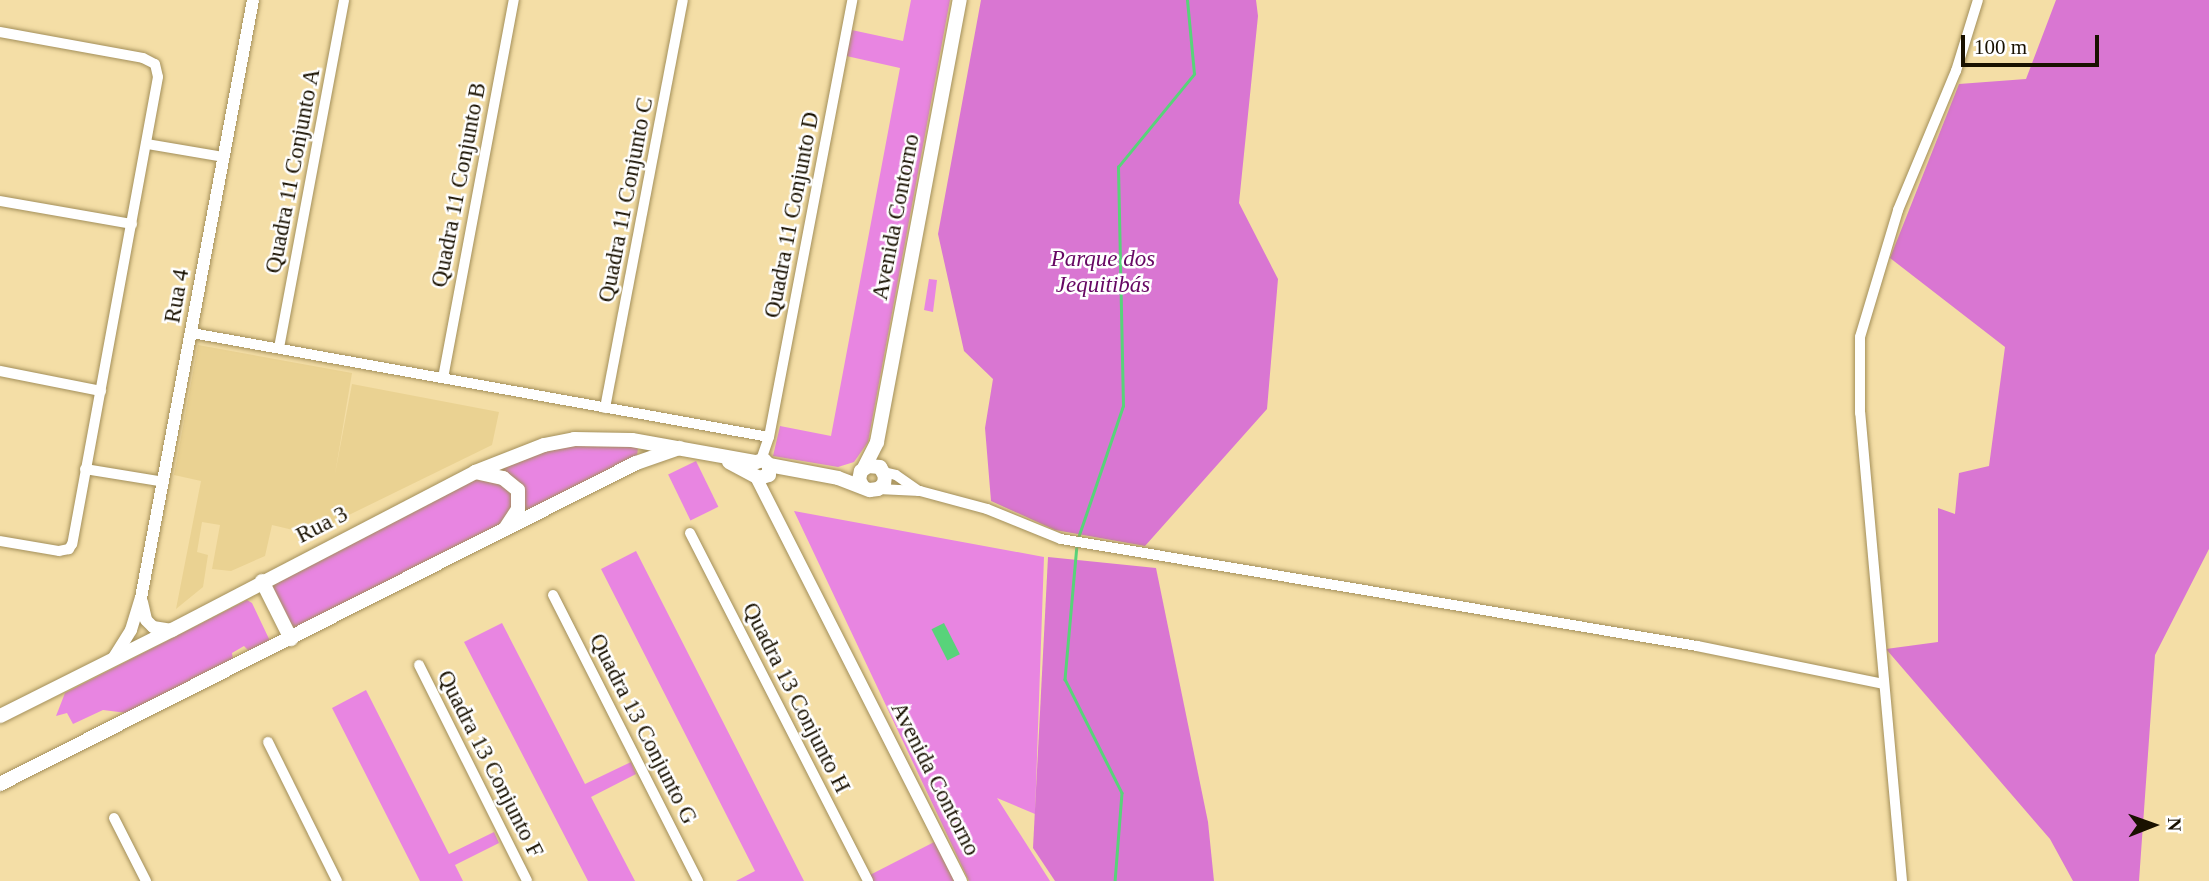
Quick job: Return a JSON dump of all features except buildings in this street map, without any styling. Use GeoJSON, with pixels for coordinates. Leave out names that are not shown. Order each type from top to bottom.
{"type":"FeatureCollection","features":[{"type":"Feature","properties":{"kind":"main road","name":"Avenida Contorno"},"geometry":{"type":"LineString","coordinates":[[862,470],[877,442],[960,0]]}},
{"type":"Feature","properties":{"kind":"main road","name":"Rua 3"},"geometry":{"type":"LineString","coordinates":[[0,716],[475,472],[544,445],[574,439],[632,440],[683,447],[761,470]]}},
{"type":"Feature","properties":{"kind":"main road"},"geometry":{"type":"LineString","coordinates":[[632,440],[638,448],[636,463]]}},
{"type":"Feature","properties":{"kind":"main road","name":"Avenida Contorno"},"geometry":{"type":"LineString","coordinates":[[877,442],[883,471]]}},
{"type":"Feature","properties":{"kind":"main road"},"geometry":{"type":"LineString","coordinates":[[0,785],[636,463],[683,447]]}},
{"type":"Feature","properties":{"kind":"main road"},"geometry":{"type":"LineString","coordinates":[[761,470],[815,473],[875,489],[884,484],[883,471],[876,465],[838,478]]}},
{"type":"Feature","properties":{"kind":"main road"},"geometry":{"type":"LineString","coordinates":[[862,470],[859,480],[875,489]]}},
{"type":"Feature","properties":{"kind":"main road"},"geometry":{"type":"LineString","coordinates":[[475,472],[503,478],[518,490],[518,509],[505,530]]}},
{"type":"Feature","properties":{"kind":"main road"},"geometry":{"type":"LineString","coordinates":[[262,581],[291,639]]}},
{"type":"Feature","properties":{"kind":"street","name":"Rua 4"},"geometry":{"type":"LineString","coordinates":[[113,659],[131,630],[141,598],[253,0]]}},
{"type":"Feature","properties":{"kind":"street","name":"Quadra 11 Conjunto A"},"geometry":{"type":"LineString","coordinates":[[279,348],[344,0]]}},
{"type":"Feature","properties":{"kind":"street","name":"Quadra 11 Conjunto B"},"geometry":{"type":"LineString","coordinates":[[443,378],[513,0]]}},
{"type":"Feature","properties":{"kind":"street","name":"Quadra 11 Conjunto C"},"geometry":{"type":"LineString","coordinates":[[605,408],[684,0]]}},
{"type":"Feature","properties":{"kind":"street","name":"Quadra 11 Conjunto D"},"geometry":{"type":"LineString","coordinates":[[761,470],[852,0]]}},
{"type":"Feature","properties":{"kind":"street"},"geometry":{"type":"LineString","coordinates":[[1902,881],[1860,413],[1860,337],[1898,210],[1956,71],[1978,0]]}},
{"type":"Feature","properties":{"kind":"street"},"geometry":{"type":"LineString","coordinates":[[0,33],[143,58],[155,64],[158,77],[72,544],[69,549],[59,551],[0,541]]}},
{"type":"Feature","properties":{"kind":"street"},"geometry":{"type":"LineString","coordinates":[[147,144],[224,157]]}},
{"type":"Feature","properties":{"kind":"street"},"geometry":{"type":"LineString","coordinates":[[0,201],[132,224]]}},
{"type":"Feature","properties":{"kind":"street"},"geometry":{"type":"LineString","coordinates":[[192,333],[769,438]]}},
{"type":"Feature","properties":{"kind":"street"},"geometry":{"type":"LineString","coordinates":[[0,371],[101,391]]}},
{"type":"Feature","properties":{"kind":"street"},"geometry":{"type":"LineString","coordinates":[[85,469],[164,482]]}},
{"type":"Feature","properties":{"kind":"street","name":"Avenida Contorno"},"geometry":{"type":"LineString","coordinates":[[761,470],[771,511],[961,881]]}},
{"type":"Feature","properties":{"kind":"street"},"geometry":{"type":"LineString","coordinates":[[883,471],[899,476],[920,491]]}},
{"type":"Feature","properties":{"kind":"street"},"geometry":{"type":"LineString","coordinates":[[875,489],[920,491],[987,509],[1061,539],[1697,646],[1883,684]]}},
{"type":"Feature","properties":{"kind":"street","name":"Quadra 13 Conjunto H"},"geometry":{"type":"LineString","coordinates":[[690,533],[868,881]]}},
{"type":"Feature","properties":{"kind":"street","name":"Quadra 13 Conjunto G"},"geometry":{"type":"LineString","coordinates":[[553,595],[698,881]]}},
{"type":"Feature","properties":{"kind":"street"},"geometry":{"type":"LineString","coordinates":[[141,598],[146,620],[153,627],[172,630]]}},
{"type":"Feature","properties":{"kind":"street","name":"Quadra 13 Conjunto F"},"geometry":{"type":"LineString","coordinates":[[419,665],[527,881]]}},
{"type":"Feature","properties":{"kind":"street"},"geometry":{"type":"LineString","coordinates":[[268,741],[337,881]]}},
{"type":"Feature","properties":{"kind":"street"},"geometry":{"type":"LineString","coordinates":[[114,818],[146,881]]}},
{"type":"Feature","properties":{"kind":"shaded area"},"geometry":{"type":"Polygon","coordinates":[[[911,0],[950,0],[868,442],[854,462],[838,467],[773,456],[780,426],[831,436],[900,68],[842,55],[847,29],[903,41],[911,0]]]}},
{"type":"Feature","properties":{"kind":"shaded area"},"geometry":{"type":"Polygon","coordinates":[[[929,279],[937,280],[933,312],[924,310],[929,279]]]}},
{"type":"Feature","properties":{"kind":"shaded area"},"geometry":{"type":"Polygon","coordinates":[[[198,345],[352,373],[335,474],[352,384],[499,412],[492,445],[310,534],[272,525],[265,556],[231,571],[212,569],[220,525],[202,522],[197,552],[208,555],[203,587],[176,609],[201,481],[174,475],[198,345]]]}},
{"type":"Feature","properties":{"kind":"shaded area"},"geometry":{"type":"Polygon","coordinates":[[[603,437],[638,448],[636,463],[291,639],[262,581],[512,456],[603,437]]]}},
{"type":"Feature","properties":{"kind":"shaded area"},"geometry":{"type":"Polygon","coordinates":[[[696,461],[718,507],[690,520],[668,475],[696,461]]]}},
{"type":"Feature","properties":{"kind":"shaded area"},"geometry":{"type":"Polygon","coordinates":[[[794,511],[1044,557],[1035,814],[997,798],[1050,881],[969,881],[794,511]]]}},
{"type":"Feature","properties":{"kind":"shaded area"},"geometry":{"type":"Polygon","coordinates":[[[636,551],[804,881],[736,881],[755,871],[601,569],[636,551]]]}},
{"type":"Feature","properties":{"kind":"shaded area"},"geometry":{"type":"Polygon","coordinates":[[[247,600],[252,603],[270,641],[250,652],[244,646],[232,653],[233,659],[127,713],[103,710],[73,724],[67,713],[56,716],[65,693],[247,600]]]}},
{"type":"Feature","properties":{"kind":"shaded area"},"geometry":{"type":"Polygon","coordinates":[[[502,623],[585,784],[631,762],[636,774],[591,797],[635,881],[588,881],[464,642],[502,623]]]}},
{"type":"Feature","properties":{"kind":"shaded area"},"geometry":{"type":"Polygon","coordinates":[[[944,623],[960,654],[947,661],[932,629],[944,623]]]}},
{"type":"Feature","properties":{"kind":"shaded area"},"geometry":{"type":"Polygon","coordinates":[[[366,690],[449,854],[494,832],[499,843],[455,865],[463,881],[420,881],[332,708],[366,690]]]}},
{"type":"Feature","properties":{"kind":"shaded area"},"geometry":{"type":"Polygon","coordinates":[[[940,839],[961,881],[868,881],[866,877],[940,839]]]}},
{"type":"Feature","properties":{"kind":"green space","name":"Parque dos Jequitibás"},"geometry":{"type":"Polygon","coordinates":[[[981,0],[1256,0],[1258,16],[1239,203],[1278,279],[1267,409],[1145,546],[1055,530],[991,501],[985,428],[993,379],[964,351],[938,234],[981,0]]]}},
{"type":"Feature","properties":{"kind":"green space"},"geometry":{"type":"Polygon","coordinates":[[[2056,0],[2209,0],[2209,549],[2155,655],[2139,881],[2073,881],[2050,839],[1886,649],[1938,642],[1938,508],[1955,514],[1959,473],[1989,466],[2005,347],[1890,258],[1959,84],[2026,79],[2056,0]]]}},
{"type":"Feature","properties":{"kind":"green space"},"geometry":{"type":"Polygon","coordinates":[[[1048,557],[1156,568],[1208,822],[1214,881],[1055,881],[1033,848],[1048,557]]]}},
{"type":"Feature","properties":{"kind":"waterway"},"geometry":{"type":"LineString","coordinates":[[1078,538],[1123,406],[1118,167],[1194,74],[1187,0]]}},
{"type":"Feature","properties":{"kind":"waterway"},"geometry":{"type":"LineString","coordinates":[[1077,545],[1065,679],[1122,793],[1115,881]]}}]}
